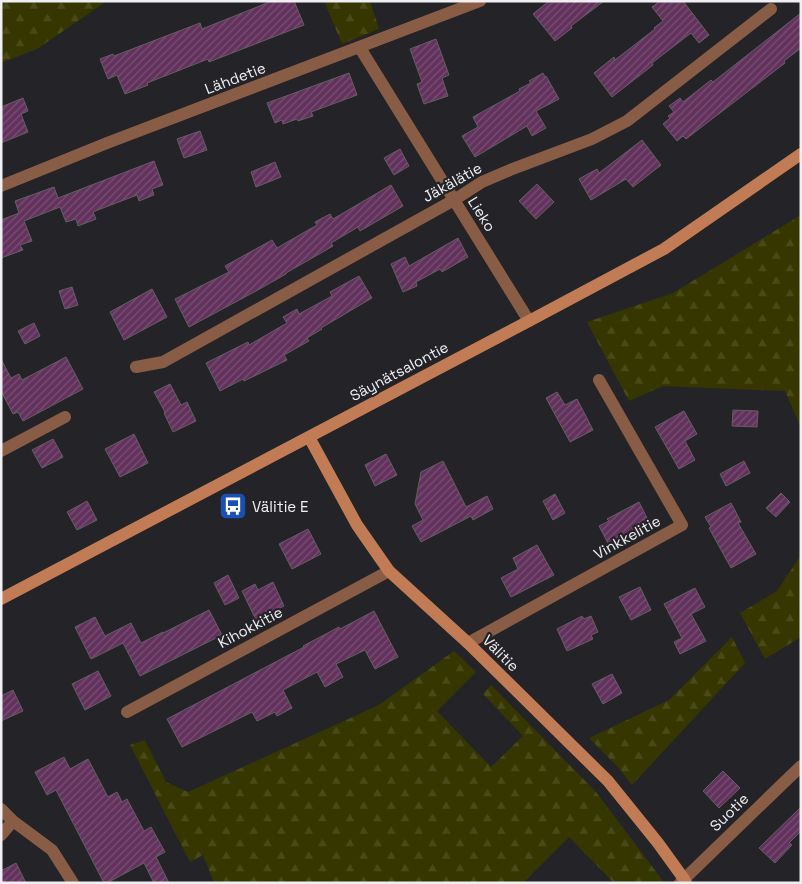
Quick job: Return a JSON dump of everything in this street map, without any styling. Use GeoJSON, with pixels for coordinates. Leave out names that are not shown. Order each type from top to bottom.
{"type":"FeatureCollection","features":[{"type":"Feature","properties":{"kind":"main road","name":"Säynätsalontie"},"geometry":{"type":"LineString","coordinates":[[1,599],[664,248],[801,154]]}},
{"type":"Feature","properties":{"kind":"main road","name":"Välitie"},"geometry":{"type":"LineString","coordinates":[[309,437],[357,525],[389,571],[468,643],[608,781],[658,843],[683,881]]}},
{"type":"Feature","properties":{"kind":"street","name":"Lähdetie"},"geometry":{"type":"LineString","coordinates":[[1,186],[480,1]]}},
{"type":"Feature","properties":{"kind":"street","name":"Jäkälätie"},"geometry":{"type":"LineString","coordinates":[[136,367],[163,362],[454,200],[482,182],[592,139],[627,121],[771,9]]}},
{"type":"Feature","properties":{"kind":"street","name":"Lieko"},"geometry":{"type":"LineString","coordinates":[[360,48],[528,321]]}},
{"type":"Feature","properties":{"kind":"street","name":"Vinkkelitie"},"geometry":{"type":"LineString","coordinates":[[468,643],[682,525],[598,380]]}},
{"type":"Feature","properties":{"kind":"street"},"geometry":{"type":"LineString","coordinates":[[1,451],[64,417]]}},
{"type":"Feature","properties":{"kind":"street","name":"Kihokkitie"},"geometry":{"type":"LineString","coordinates":[[127,712],[389,571]]}},
{"type":"Feature","properties":{"kind":"street","name":"Suotie"},"geometry":{"type":"LineString","coordinates":[[683,881],[801,766]]}},
{"type":"Feature","properties":{"kind":"street"},"geometry":{"type":"LineString","coordinates":[[1,809],[13,821],[52,850],[73,883]]}},
{"type":"Feature","properties":{"kind":"street"},"geometry":{"type":"LineString","coordinates":[[1,835],[13,821]]}},
{"type":"Feature","properties":{"kind":"green space"},"geometry":{"type":"Polygon","coordinates":[[[1,1],[107,1],[37,49],[1,63],[1,1]]]}},
{"type":"Feature","properties":{"kind":"green space"},"geometry":{"type":"Polygon","coordinates":[[[324,1],[370,1],[379,29],[342,44],[324,1]]]}},
{"type":"Feature","properties":{"kind":"green space"},"geometry":{"type":"Polygon","coordinates":[[[801,215],[801,428],[785,391],[663,386],[629,401],[587,322],[673,293],[801,215]]]}},
{"type":"Feature","properties":{"kind":"green space"},"geometry":{"type":"Polygon","coordinates":[[[801,555],[801,637],[765,659],[740,613],[777,591],[801,555]]]}},
{"type":"Feature","properties":{"kind":"green space"},"geometry":{"type":"Polygon","coordinates":[[[732,637],[745,663],[632,785],[619,768],[589,738],[669,700],[732,637]]]}},
{"type":"Feature","properties":{"kind":"green space"},"geometry":{"type":"Polygon","coordinates":[[[454,651],[476,672],[437,711],[491,767],[523,736],[483,694],[491,685],[596,792],[663,881],[661,883],[614,883],[569,837],[523,883],[214,883],[203,855],[190,862],[130,745],[145,740],[166,782],[188,792],[379,705],[454,651]]]}},
{"type":"Feature","properties":{"kind":"building"},"geometry":{"type":"Polygon","coordinates":[[[272,1],[294,1],[304,25],[209,62],[208,59],[147,83],[148,85],[125,94],[117,75],[108,79],[100,59],[113,54],[114,56],[200,23],[202,29],[272,1]]]}},
{"type":"Feature","properties":{"kind":"building"},"geometry":{"type":"Polygon","coordinates":[[[549,1],[604,1],[571,26],[572,28],[555,41],[533,14],[549,1]]]}},
{"type":"Feature","properties":{"kind":"building"},"geometry":{"type":"Polygon","coordinates":[[[660,1],[683,1],[709,35],[699,43],[691,33],[612,97],[594,73],[614,57],[615,60],[663,21],[652,7],[660,1]]]}},
{"type":"Feature","properties":{"kind":"building"},"geometry":{"type":"Polygon","coordinates":[[[801,13],[801,48],[784,61],[785,63],[686,139],[683,136],[677,141],[663,124],[670,118],[668,116],[674,112],[669,106],[680,98],[683,102],[711,80],[713,82],[801,13]]]}},
{"type":"Feature","properties":{"kind":"building"},"geometry":{"type":"Polygon","coordinates":[[[436,39],[449,75],[442,78],[448,96],[424,104],[417,84],[422,82],[410,49],[436,39]]]}},
{"type":"Feature","properties":{"kind":"building"},"geometry":{"type":"Polygon","coordinates":[[[349,73],[357,95],[311,112],[313,116],[283,124],[282,120],[275,123],[267,103],[349,73]]]}},
{"type":"Feature","properties":{"kind":"building"},"geometry":{"type":"Polygon","coordinates":[[[543,73],[559,99],[536,111],[546,128],[532,136],[527,126],[475,157],[462,136],[478,127],[473,117],[520,91],[519,89],[531,83],[529,81],[543,73]]]}},
{"type":"Feature","properties":{"kind":"building"},"geometry":{"type":"Polygon","coordinates":[[[23,98],[28,111],[21,114],[28,132],[1,143],[1,107],[23,98]]]}},
{"type":"Feature","properties":{"kind":"building"},"geometry":{"type":"Polygon","coordinates":[[[200,131],[207,150],[184,158],[177,139],[200,131]]]}},
{"type":"Feature","properties":{"kind":"building"},"geometry":{"type":"Polygon","coordinates":[[[642,140],[661,165],[633,187],[626,179],[591,200],[579,179],[597,169],[599,173],[642,140]]]}},
{"type":"Feature","properties":{"kind":"building"},"geometry":{"type":"Polygon","coordinates":[[[400,149],[409,166],[394,175],[384,158],[400,149]]]}},
{"type":"Feature","properties":{"kind":"building"},"geometry":{"type":"Polygon","coordinates":[[[154,161],[163,185],[152,189],[154,195],[139,201],[137,195],[93,212],[96,219],[78,226],[76,219],[66,222],[60,207],[24,221],[32,241],[20,245],[23,250],[1,258],[1,220],[19,213],[15,201],[54,187],[58,198],[154,161]]]}},
{"type":"Feature","properties":{"kind":"building"},"geometry":{"type":"Polygon","coordinates":[[[275,162],[281,177],[256,187],[251,172],[275,162]]]}},
{"type":"Feature","properties":{"kind":"building"},"geometry":{"type":"Polygon","coordinates":[[[537,184],[554,202],[536,219],[519,201],[537,184]]]}},
{"type":"Feature","properties":{"kind":"building"},"geometry":{"type":"Polygon","coordinates":[[[391,185],[403,206],[360,231],[358,227],[331,243],[333,246],[286,274],[189,327],[175,299],[229,272],[225,266],[272,240],[277,248],[317,225],[315,222],[330,214],[333,219],[391,185]]]}},
{"type":"Feature","properties":{"kind":"building"},"geometry":{"type":"Polygon","coordinates":[[[458,238],[468,257],[442,272],[440,269],[416,282],[417,286],[403,292],[391,264],[405,257],[409,266],[458,238]]]}},
{"type":"Feature","properties":{"kind":"building"},"geometry":{"type":"Polygon","coordinates":[[[359,276],[372,298],[307,338],[309,341],[284,355],[287,360],[220,391],[206,363],[248,342],[249,345],[287,323],[283,317],[297,309],[299,314],[332,296],[330,292],[359,276]]]}},
{"type":"Feature","properties":{"kind":"building"},"geometry":{"type":"Polygon","coordinates":[[[72,287],[78,305],[65,309],[59,291],[72,287]]]}},
{"type":"Feature","properties":{"kind":"building"},"geometry":{"type":"Polygon","coordinates":[[[152,289],[167,317],[124,340],[110,312],[152,289]]]}},
{"type":"Feature","properties":{"kind":"building"},"geometry":{"type":"Polygon","coordinates":[[[34,323],[40,336],[25,344],[18,331],[34,323]]]}},
{"type":"Feature","properties":{"kind":"building"},"geometry":{"type":"Polygon","coordinates":[[[66,357],[83,389],[23,421],[18,412],[13,414],[1,391],[1,359],[11,378],[19,374],[22,380],[66,357]]]}},
{"type":"Feature","properties":{"kind":"building"},"geometry":{"type":"Polygon","coordinates":[[[170,384],[181,405],[187,402],[196,421],[173,432],[154,392],[170,384]]]}},
{"type":"Feature","properties":{"kind":"building"},"geometry":{"type":"Polygon","coordinates":[[[557,392],[565,405],[577,399],[593,430],[570,442],[546,398],[557,392]]]}},
{"type":"Feature","properties":{"kind":"building"},"geometry":{"type":"Polygon","coordinates":[[[733,410],[758,411],[757,427],[732,426],[733,410]]]}},
{"type":"Feature","properties":{"kind":"building"},"geometry":{"type":"Polygon","coordinates":[[[684,411],[697,434],[685,441],[695,460],[679,469],[655,427],[684,411]]]}},
{"type":"Feature","properties":{"kind":"building"},"geometry":{"type":"Polygon","coordinates":[[[134,434],[148,463],[120,477],[105,449],[134,434]]]}},
{"type":"Feature","properties":{"kind":"building"},"geometry":{"type":"Polygon","coordinates":[[[53,439],[63,457],[42,468],[32,450],[53,439]]]}},
{"type":"Feature","properties":{"kind":"building"},"geometry":{"type":"Polygon","coordinates":[[[386,454],[397,475],[375,486],[365,465],[386,454]]]}},
{"type":"Feature","properties":{"kind":"building"},"geometry":{"type":"Polygon","coordinates":[[[443,461],[466,507],[487,496],[493,509],[473,520],[471,516],[421,542],[412,526],[423,520],[415,504],[421,472],[443,461]]]}},
{"type":"Feature","properties":{"kind":"building"},"geometry":{"type":"Polygon","coordinates":[[[744,461],[750,473],[726,486],[720,474],[744,461]]]}},
{"type":"Feature","properties":{"kind":"building"},"geometry":{"type":"Polygon","coordinates":[[[781,493],[790,502],[776,517],[766,508],[781,493]]]}},
{"type":"Feature","properties":{"kind":"building"},"geometry":{"type":"Polygon","coordinates":[[[555,494],[565,513],[553,520],[543,501],[555,494]]]}},
{"type":"Feature","properties":{"kind":"building"},"geometry":{"type":"Polygon","coordinates":[[[87,501],[97,520],[77,530],[67,512],[87,501]]]}},
{"type":"Feature","properties":{"kind":"building"},"geometry":{"type":"Polygon","coordinates":[[[639,502],[651,526],[610,547],[599,526],[609,521],[607,519],[639,502]]]}},
{"type":"Feature","properties":{"kind":"building"},"geometry":{"type":"Polygon","coordinates":[[[731,503],[741,522],[738,523],[756,554],[731,568],[705,517],[731,503]]]}},
{"type":"Feature","properties":{"kind":"building"},"geometry":{"type":"Polygon","coordinates":[[[308,529],[321,554],[292,569],[279,544],[308,529]]]}},
{"type":"Feature","properties":{"kind":"building"},"geometry":{"type":"Polygon","coordinates":[[[537,545],[554,575],[511,597],[501,578],[518,569],[513,558],[537,545]]]}},
{"type":"Feature","properties":{"kind":"building"},"geometry":{"type":"Polygon","coordinates":[[[228,575],[239,598],[225,605],[214,583],[228,575]]]}},
{"type":"Feature","properties":{"kind":"building"},"geometry":{"type":"Polygon","coordinates":[[[273,582],[284,606],[256,620],[242,591],[255,584],[258,590],[273,582]]]}},
{"type":"Feature","properties":{"kind":"building"},"geometry":{"type":"Polygon","coordinates":[[[640,587],[651,610],[631,620],[619,597],[640,587]]]}},
{"type":"Feature","properties":{"kind":"building"},"geometry":{"type":"Polygon","coordinates":[[[695,588],[705,607],[691,614],[706,641],[680,654],[674,642],[682,638],[664,604],[695,588]]]}},
{"type":"Feature","properties":{"kind":"building"},"geometry":{"type":"Polygon","coordinates":[[[209,610],[222,635],[140,676],[123,643],[91,659],[75,627],[95,617],[105,636],[131,623],[141,643],[209,610]]]}},
{"type":"Feature","properties":{"kind":"building"},"geometry":{"type":"Polygon","coordinates":[[[374,611],[398,657],[375,669],[365,650],[336,664],[343,677],[325,687],[317,672],[283,690],[292,708],[277,716],[275,712],[257,721],[252,712],[182,747],[167,719],[339,627],[340,629],[374,611]]]}},
{"type":"Feature","properties":{"kind":"building"},"geometry":{"type":"Polygon","coordinates":[[[582,616],[584,619],[591,616],[598,632],[591,635],[593,639],[567,651],[557,629],[582,616]]]}},
{"type":"Feature","properties":{"kind":"building"},"geometry":{"type":"Polygon","coordinates":[[[98,671],[111,696],[85,710],[72,684],[98,671]]]}},
{"type":"Feature","properties":{"kind":"building"},"geometry":{"type":"Polygon","coordinates":[[[612,674],[622,693],[603,704],[592,684],[612,674]]]}},
{"type":"Feature","properties":{"kind":"building"},"geometry":{"type":"Polygon","coordinates":[[[13,690],[23,711],[1,721],[1,696],[13,690]]]}},
{"type":"Feature","properties":{"kind":"building"},"geometry":{"type":"Polygon","coordinates":[[[64,757],[70,769],[88,759],[108,797],[117,792],[122,802],[127,799],[144,831],[151,827],[165,852],[156,857],[169,883],[154,883],[144,863],[104,883],[56,790],[47,795],[35,772],[64,757]]]}},
{"type":"Feature","properties":{"kind":"building"},"geometry":{"type":"Polygon","coordinates":[[[723,771],[740,788],[719,808],[703,791],[723,771]]]}},
{"type":"Feature","properties":{"kind":"building"},"geometry":{"type":"Polygon","coordinates":[[[801,807],[801,831],[789,843],[792,845],[775,863],[759,848],[801,807]]]}},
{"type":"Feature","properties":{"kind":"building"},"geometry":{"type":"Polygon","coordinates":[[[16,863],[26,883],[1,883],[1,871],[16,863]]]}},
{"type":"Feature","properties":{"kind":"place","name":"Välitie E"},"geometry":{"type":"Point","coordinates":[233,506]}}]}
